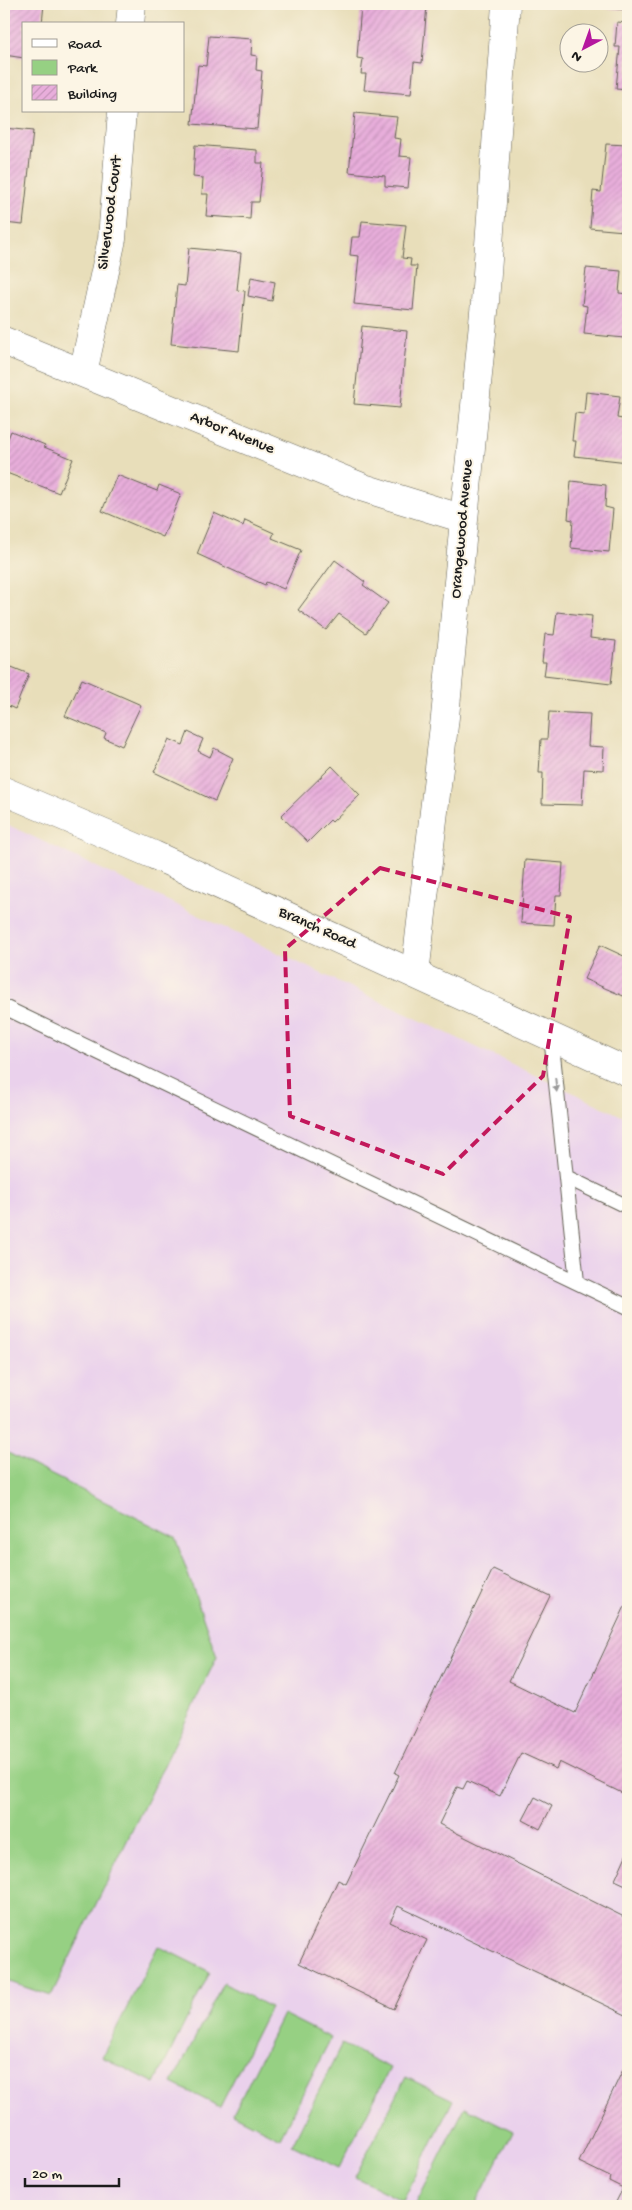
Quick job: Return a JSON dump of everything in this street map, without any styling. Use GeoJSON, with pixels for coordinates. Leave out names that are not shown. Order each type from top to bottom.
{"type":"FeatureCollection","features":[{"type":"Feature","properties":{"kind":"street"},"geometry":{"type":"LineString","coordinates":[[130,22],[132,4]]}},
{"type":"Feature","properties":{"kind":"street","name":"Orangewood Avenue"},"geometry":{"type":"LineString","coordinates":[[415,974],[446,717],[484,302],[506,4]]}},
{"type":"Feature","properties":{"kind":"street","name":"Silverwood Court"},"geometry":{"type":"LineString","coordinates":[[83,373],[112,240],[122,112]]}},
{"type":"Feature","properties":{"kind":"street","name":"Arbor Avenue"},"geometry":{"type":"LineString","coordinates":[[4,341],[364,488],[464,520]]}},
{"type":"Feature","properties":{"kind":"street","name":"Branch Road"},"geometry":{"type":"LineString","coordinates":[[4,791],[163,859],[628,1072]]}},
{"type":"Feature","properties":{"kind":"lane"},"geometry":{"type":"LineString","coordinates":[[4,1007],[628,1307]]}},
{"type":"Feature","properties":{"kind":"lane"},"geometry":{"type":"LineString","coordinates":[[551,1036],[577,1282]]}},
{"type":"Feature","properties":{"kind":"lane"},"geometry":{"type":"LineString","coordinates":[[566,1178],[628,1207]]}},
{"type":"Feature","properties":{"kind":"highlighted area"},"geometry":{"type":"Polygon","coordinates":[[[380,868],[570,917],[543,1076],[443,1174],[290,1116],[285,949],[380,868]]]}},
{"type":"Feature","properties":{"kind":"shaded area"},"geometry":{"type":"Polygon","coordinates":[[[4,823],[628,1119],[628,2206],[4,2206],[4,823]]]}},
{"type":"Feature","properties":{"kind":"green space"},"geometry":{"type":"Polygon","coordinates":[[[4,1451],[175,1537],[217,1657],[51,1996],[4,1980],[4,1451]]]}},
{"type":"Feature","properties":{"kind":"green space"},"geometry":{"type":"Polygon","coordinates":[[[158,1946],[210,1972],[155,2083],[102,2057],[158,1946]]]}},
{"type":"Feature","properties":{"kind":"green space"},"geometry":{"type":"Polygon","coordinates":[[[223,1983],[270,2007],[220,2107],[172,2083],[223,1983]]]}},
{"type":"Feature","properties":{"kind":"green space"},"geometry":{"type":"Polygon","coordinates":[[[283,2014],[331,2038],[280,2138],[233,2114],[283,2014]]]}},
{"type":"Feature","properties":{"kind":"green space"},"geometry":{"type":"Polygon","coordinates":[[[342,2044],[390,2068],[339,2168],[292,2145],[342,2044]]]}},
{"type":"Feature","properties":{"kind":"green space"},"geometry":{"type":"Polygon","coordinates":[[[406,2077],[453,2100],[403,2201],[355,2177],[406,2077]]]}},
{"type":"Feature","properties":{"kind":"green space"},"geometry":{"type":"Polygon","coordinates":[[[465,2107],[513,2131],[475,2206],[415,2206],[465,2107]]]}},
{"type":"Feature","properties":{"kind":"building"},"geometry":{"type":"Polygon","coordinates":[[[5,4],[44,4],[42,22],[22,22],[22,58],[4,55],[5,4]]]}},
{"type":"Feature","properties":{"kind":"building"},"geometry":{"type":"Polygon","coordinates":[[[361,4],[427,5],[422,63],[414,62],[411,94],[364,90],[366,74],[361,74],[363,59],[357,58],[361,4]]]}},
{"type":"Feature","properties":{"kind":"building"},"geometry":{"type":"Polygon","coordinates":[[[608,4],[628,4],[628,10],[608,8],[608,4]]]}},
{"type":"Feature","properties":{"kind":"building"},"geometry":{"type":"Polygon","coordinates":[[[617,22],[628,23],[628,90],[616,89],[620,47],[615,47],[617,22]]]}},
{"type":"Feature","properties":{"kind":"building"},"geometry":{"type":"Polygon","coordinates":[[[209,36],[252,39],[251,55],[257,56],[256,70],[262,71],[257,129],[192,124],[198,65],[206,66],[209,36]]]}},
{"type":"Feature","properties":{"kind":"building"},"geometry":{"type":"Polygon","coordinates":[[[355,113],[397,117],[394,138],[401,139],[399,156],[411,157],[408,188],[385,186],[385,176],[349,172],[355,113]]]}},
{"type":"Feature","properties":{"kind":"building"},"geometry":{"type":"Polygon","coordinates":[[[4,128],[33,131],[23,225],[4,223],[4,128]]]}},
{"type":"Feature","properties":{"kind":"building"},"geometry":{"type":"Polygon","coordinates":[[[606,144],[628,145],[628,204],[624,231],[590,228],[593,191],[601,192],[606,144]]]}},
{"type":"Feature","properties":{"kind":"building"},"geometry":{"type":"Polygon","coordinates":[[[195,145],[257,150],[257,163],[263,163],[259,202],[251,202],[250,219],[206,216],[208,194],[202,194],[203,178],[193,177],[195,145]]]}},
{"type":"Feature","properties":{"kind":"building"},"geometry":{"type":"Polygon","coordinates":[[[362,221],[406,225],[402,258],[411,259],[410,266],[417,266],[413,310],[354,304],[359,256],[350,255],[352,237],[360,237],[362,221]]]}},
{"type":"Feature","properties":{"kind":"building"},"geometry":{"type":"Polygon","coordinates":[[[189,248],[241,253],[237,290],[245,291],[239,351],[171,344],[177,285],[185,286],[189,248]]]}},
{"type":"Feature","properties":{"kind":"building"},"geometry":{"type":"Polygon","coordinates":[[[586,268],[621,271],[619,293],[628,294],[624,338],[584,334],[587,306],[582,305],[586,268]]]}},
{"type":"Feature","properties":{"kind":"building"},"geometry":{"type":"Polygon","coordinates":[[[251,277],[275,282],[272,301],[248,296],[251,277]]]}},
{"type":"Feature","properties":{"kind":"building"},"geometry":{"type":"Polygon","coordinates":[[[362,326],[407,331],[400,408],[354,404],[362,326]]]}},
{"type":"Feature","properties":{"kind":"building"},"geometry":{"type":"Polygon","coordinates":[[[586,392],[620,396],[617,418],[628,420],[628,462],[574,456],[576,441],[572,441],[575,413],[584,414],[586,392]]]}},
{"type":"Feature","properties":{"kind":"building"},"geometry":{"type":"Polygon","coordinates":[[[11,431],[73,459],[59,493],[4,472],[4,449],[11,431]]]}},
{"type":"Feature","properties":{"kind":"building"},"geometry":{"type":"Polygon","coordinates":[[[117,475],[157,491],[159,485],[181,494],[163,537],[102,511],[117,475]]]}},
{"type":"Feature","properties":{"kind":"building"},"geometry":{"type":"Polygon","coordinates":[[[571,481],[606,485],[605,507],[613,509],[609,552],[571,548],[573,520],[568,519],[571,481]]]}},
{"type":"Feature","properties":{"kind":"building"},"geometry":{"type":"Polygon","coordinates":[[[214,513],[243,526],[245,520],[274,533],[272,538],[301,550],[284,589],[266,582],[265,585],[197,554],[214,513]]]}},
{"type":"Feature","properties":{"kind":"building"},"geometry":{"type":"Polygon","coordinates":[[[335,560],[365,582],[363,585],[388,603],[366,633],[339,614],[326,630],[298,610],[335,560]]]}},
{"type":"Feature","properties":{"kind":"building"},"geometry":{"type":"Polygon","coordinates":[[[557,612],[592,616],[590,638],[616,641],[611,684],[544,676],[546,662],[542,662],[545,634],[554,635],[557,612]]]}},
{"type":"Feature","properties":{"kind":"building"},"geometry":{"type":"Polygon","coordinates":[[[4,664],[29,674],[15,709],[4,704],[4,664]]]}},
{"type":"Feature","properties":{"kind":"building"},"geometry":{"type":"Polygon","coordinates":[[[82,679],[141,705],[122,746],[104,738],[106,733],[65,716],[82,679]]]}},
{"type":"Feature","properties":{"kind":"building"},"geometry":{"type":"Polygon","coordinates":[[[549,712],[590,714],[588,746],[604,747],[603,770],[584,769],[582,805],[542,804],[543,773],[539,773],[541,739],[547,739],[549,712]]]}},
{"type":"Feature","properties":{"kind":"building"},"geometry":{"type":"Polygon","coordinates":[[[188,732],[203,739],[198,751],[210,757],[214,748],[233,758],[215,801],[154,772],[169,739],[183,745],[188,732]]]}},
{"type":"Feature","properties":{"kind":"building"},"geometry":{"type":"Polygon","coordinates":[[[332,766],[360,795],[332,822],[330,820],[308,842],[281,816],[332,766]]]}},
{"type":"Feature","properties":{"kind":"building"},"geometry":{"type":"Polygon","coordinates":[[[525,860],[563,863],[561,895],[556,895],[554,925],[521,923],[525,860]]]}},
{"type":"Feature","properties":{"kind":"building"},"geometry":{"type":"Polygon","coordinates":[[[600,945],[628,958],[628,998],[584,979],[600,945]]]}},
{"type":"Feature","properties":{"kind":"building"},"geometry":{"type":"Polygon","coordinates":[[[493,1569],[550,1596],[509,1681],[575,1713],[628,1600],[628,1796],[559,1762],[556,1769],[521,1753],[500,1796],[467,1781],[463,1789],[457,1787],[439,1824],[628,1919],[628,2016],[398,1906],[390,1922],[427,1940],[394,2009],[299,1963],[338,1880],[346,1884],[399,1775],[395,1773],[493,1569]]]}},
{"type":"Feature","properties":{"kind":"building"},"geometry":{"type":"Polygon","coordinates":[[[535,1797],[552,1806],[540,1829],[523,1820],[535,1797]]]}},
{"type":"Feature","properties":{"kind":"building"},"geometry":{"type":"Polygon","coordinates":[[[628,1851],[628,1886],[615,1880],[628,1851]]]}},
{"type":"Feature","properties":{"kind":"building"},"geometry":{"type":"Polygon","coordinates":[[[628,2059],[628,2206],[614,2206],[623,2188],[609,2181],[610,2177],[579,2162],[628,2059]]]}}]}
